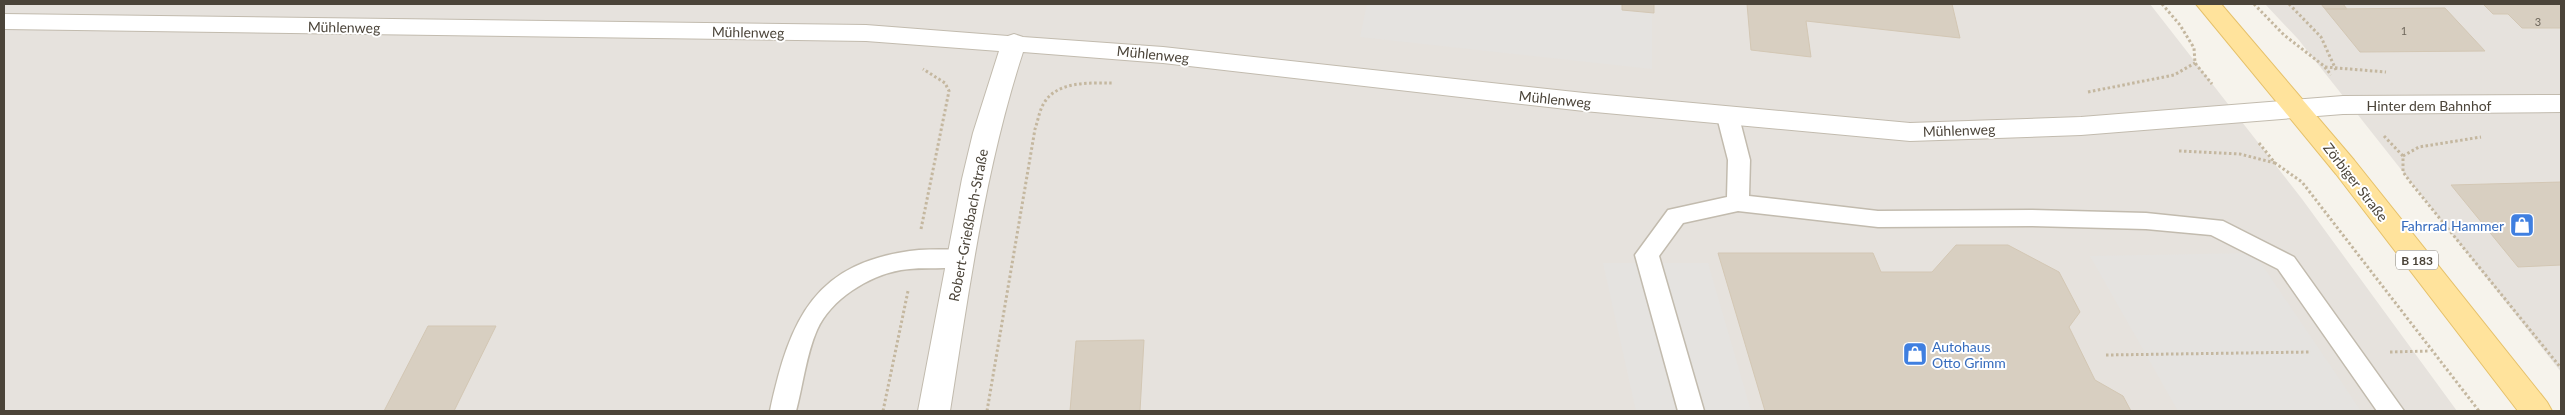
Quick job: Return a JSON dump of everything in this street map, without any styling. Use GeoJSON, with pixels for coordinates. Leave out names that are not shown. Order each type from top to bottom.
{"type":"FeatureCollection","features":[{"type":"Feature","properties":{"kind":"main road","name":"Zörbiger Straße"},"geometry":{"type":"LineString","coordinates":[[2208,4],[2298,109],[2536,411]]}},
{"type":"Feature","properties":{"kind":"street","name":"Mühlenweg"},"geometry":{"type":"LineString","coordinates":[[4,21],[866,33],[1014,42],[1162,55],[1728,117],[1910,132],[2081,126],[2235,112],[2298,109]]}},
{"type":"Feature","properties":{"kind":"street","name":"Robert-Grießbach-Straße"},"geometry":{"type":"LineString","coordinates":[[934,411],[980,156],[998,85],[1014,42]]}},
{"type":"Feature","properties":{"kind":"street","name":"Hinter dem Bahnhof"},"geometry":{"type":"LineString","coordinates":[[2298,109],[2356,105],[2561,104]]}},
{"type":"Feature","properties":{"kind":"lane"},"geometry":{"type":"LineString","coordinates":[[1728,117],[1739,160],[1738,203]]}},
{"type":"Feature","properties":{"kind":"lane"},"geometry":{"type":"LineString","coordinates":[[1691,411],[1647,255],[1676,216],[1738,203],[1878,219],[2032,218],[2146,221],[2216,227],[2286,263],[2391,411]]}},
{"type":"Feature","properties":{"kind":"lane"},"geometry":{"type":"LineString","coordinates":[[783,411],[806,330],[819,307],[839,288],[862,273],[915,259],[961,258]]}},
{"type":"Feature","properties":{"kind":"path"},"geometry":{"type":"LineString","coordinates":[[2162,4],[2180,25],[2194,48],[2195,64],[2274,163],[2302,182],[2430,351],[2479,411]]}},
{"type":"Feature","properties":{"kind":"path"},"geometry":{"type":"LineString","coordinates":[[2254,4],[2284,35],[2324,66],[2402,156],[2403,172],[2411,183],[2561,368]]}},
{"type":"Feature","properties":{"kind":"path"},"geometry":{"type":"LineString","coordinates":[[2289,4],[2321,37],[2335,69],[2356,105]]}},
{"type":"Feature","properties":{"kind":"path"},"geometry":{"type":"LineString","coordinates":[[2079,94],[2174,75],[2195,64]]}},
{"type":"Feature","properties":{"kind":"path"},"geometry":{"type":"LineString","coordinates":[[883,411],[949,91],[945,82],[918,65]]}},
{"type":"Feature","properties":{"kind":"path"},"geometry":{"type":"LineString","coordinates":[[987,411],[1035,129],[1045,102],[1059,90]]}},
{"type":"Feature","properties":{"kind":"path"},"geometry":{"type":"LineString","coordinates":[[2402,156],[2420,147],[2488,136]]}},
{"type":"Feature","properties":{"kind":"path"},"geometry":{"type":"LineString","coordinates":[[2106,355],[2430,351]]}},
{"type":"Feature","properties":{"kind":"shaded area"},"geometry":{"type":"Polygon","coordinates":[[[4,4],[2150,4],[2302,199],[2457,411],[4,411],[4,4]]]}},
{"type":"Feature","properties":{"kind":"shaded area"},"geometry":{"type":"Polygon","coordinates":[[[1367,4],[1652,4],[1652,69],[1360,37],[1367,4]]]}},
{"type":"Feature","properties":{"kind":"shaded area"},"geometry":{"type":"Polygon","coordinates":[[[2265,4],[2561,4],[2561,372],[2298,39],[2265,4]]]}},
{"type":"Feature","properties":{"kind":"shaded area"},"geometry":{"type":"Polygon","coordinates":[[[2254,253],[2361,411],[2178,411],[2090,256],[2254,253]]]}},
{"type":"Feature","properties":{"kind":"shaded area"},"geometry":{"type":"Polygon","coordinates":[[[1603,263],[1708,263],[1751,411],[1636,411],[1603,263]]]}},
{"type":"Feature","properties":{"kind":"building"},"geometry":{"type":"Polygon","coordinates":[[[1622,4],[1654,4],[1654,13],[1622,10],[1622,4]]]}},
{"type":"Feature","properties":{"kind":"building"},"geometry":{"type":"Polygon","coordinates":[[[1747,4],[1952,4],[1960,38],[1806,21],[1811,57],[1751,50],[1747,4]]]}},
{"type":"Feature","properties":{"kind":"building"},"geometry":{"type":"Polygon","coordinates":[[[2321,4],[2343,4],[2347,9],[2325,9],[2321,4]]]}},
{"type":"Feature","properties":{"kind":"building"},"geometry":{"type":"Polygon","coordinates":[[[2483,4],[2561,4],[2561,28],[2522,28],[2508,14],[2493,14],[2483,4]]]}},
{"type":"Feature","properties":{"kind":"building"},"geometry":{"type":"Polygon","coordinates":[[[2445,8],[2485,51],[2360,52],[2325,9],[2445,8]]]}},
{"type":"Feature","properties":{"kind":"building","name":"Fahrrad Hammer"},"geometry":{"type":"Polygon","coordinates":[[[2561,182],[2561,265],[2518,267],[2451,185],[2561,182]]]}},
{"type":"Feature","properties":{"kind":"building","name":"Autohaus Otto Grimm"},"geometry":{"type":"Polygon","coordinates":[[[1956,245],[2008,245],[2059,272],[2080,312],[2069,327],[2095,380],[2123,396],[2131,411],[1765,411],[1718,253],[1873,253],[1881,272],[1932,272],[1956,245]]]}},
{"type":"Feature","properties":{"kind":"building"},"geometry":{"type":"Polygon","coordinates":[[[428,326],[496,326],[454,411],[384,411],[428,326]]]}},
{"type":"Feature","properties":{"kind":"building"},"geometry":{"type":"Polygon","coordinates":[[[1144,340],[1140,411],[1070,411],[1076,341],[1144,340]]]}},
{"type":"Feature","properties":{"kind":"place","name":"Fahrrad Hammer"},"geometry":{"type":"Point","coordinates":[2522,225]}},
{"type":"Feature","properties":{"kind":"place","name":"Autohaus Otto Grimm"},"geometry":{"type":"Point","coordinates":[1915,354]}}]}
